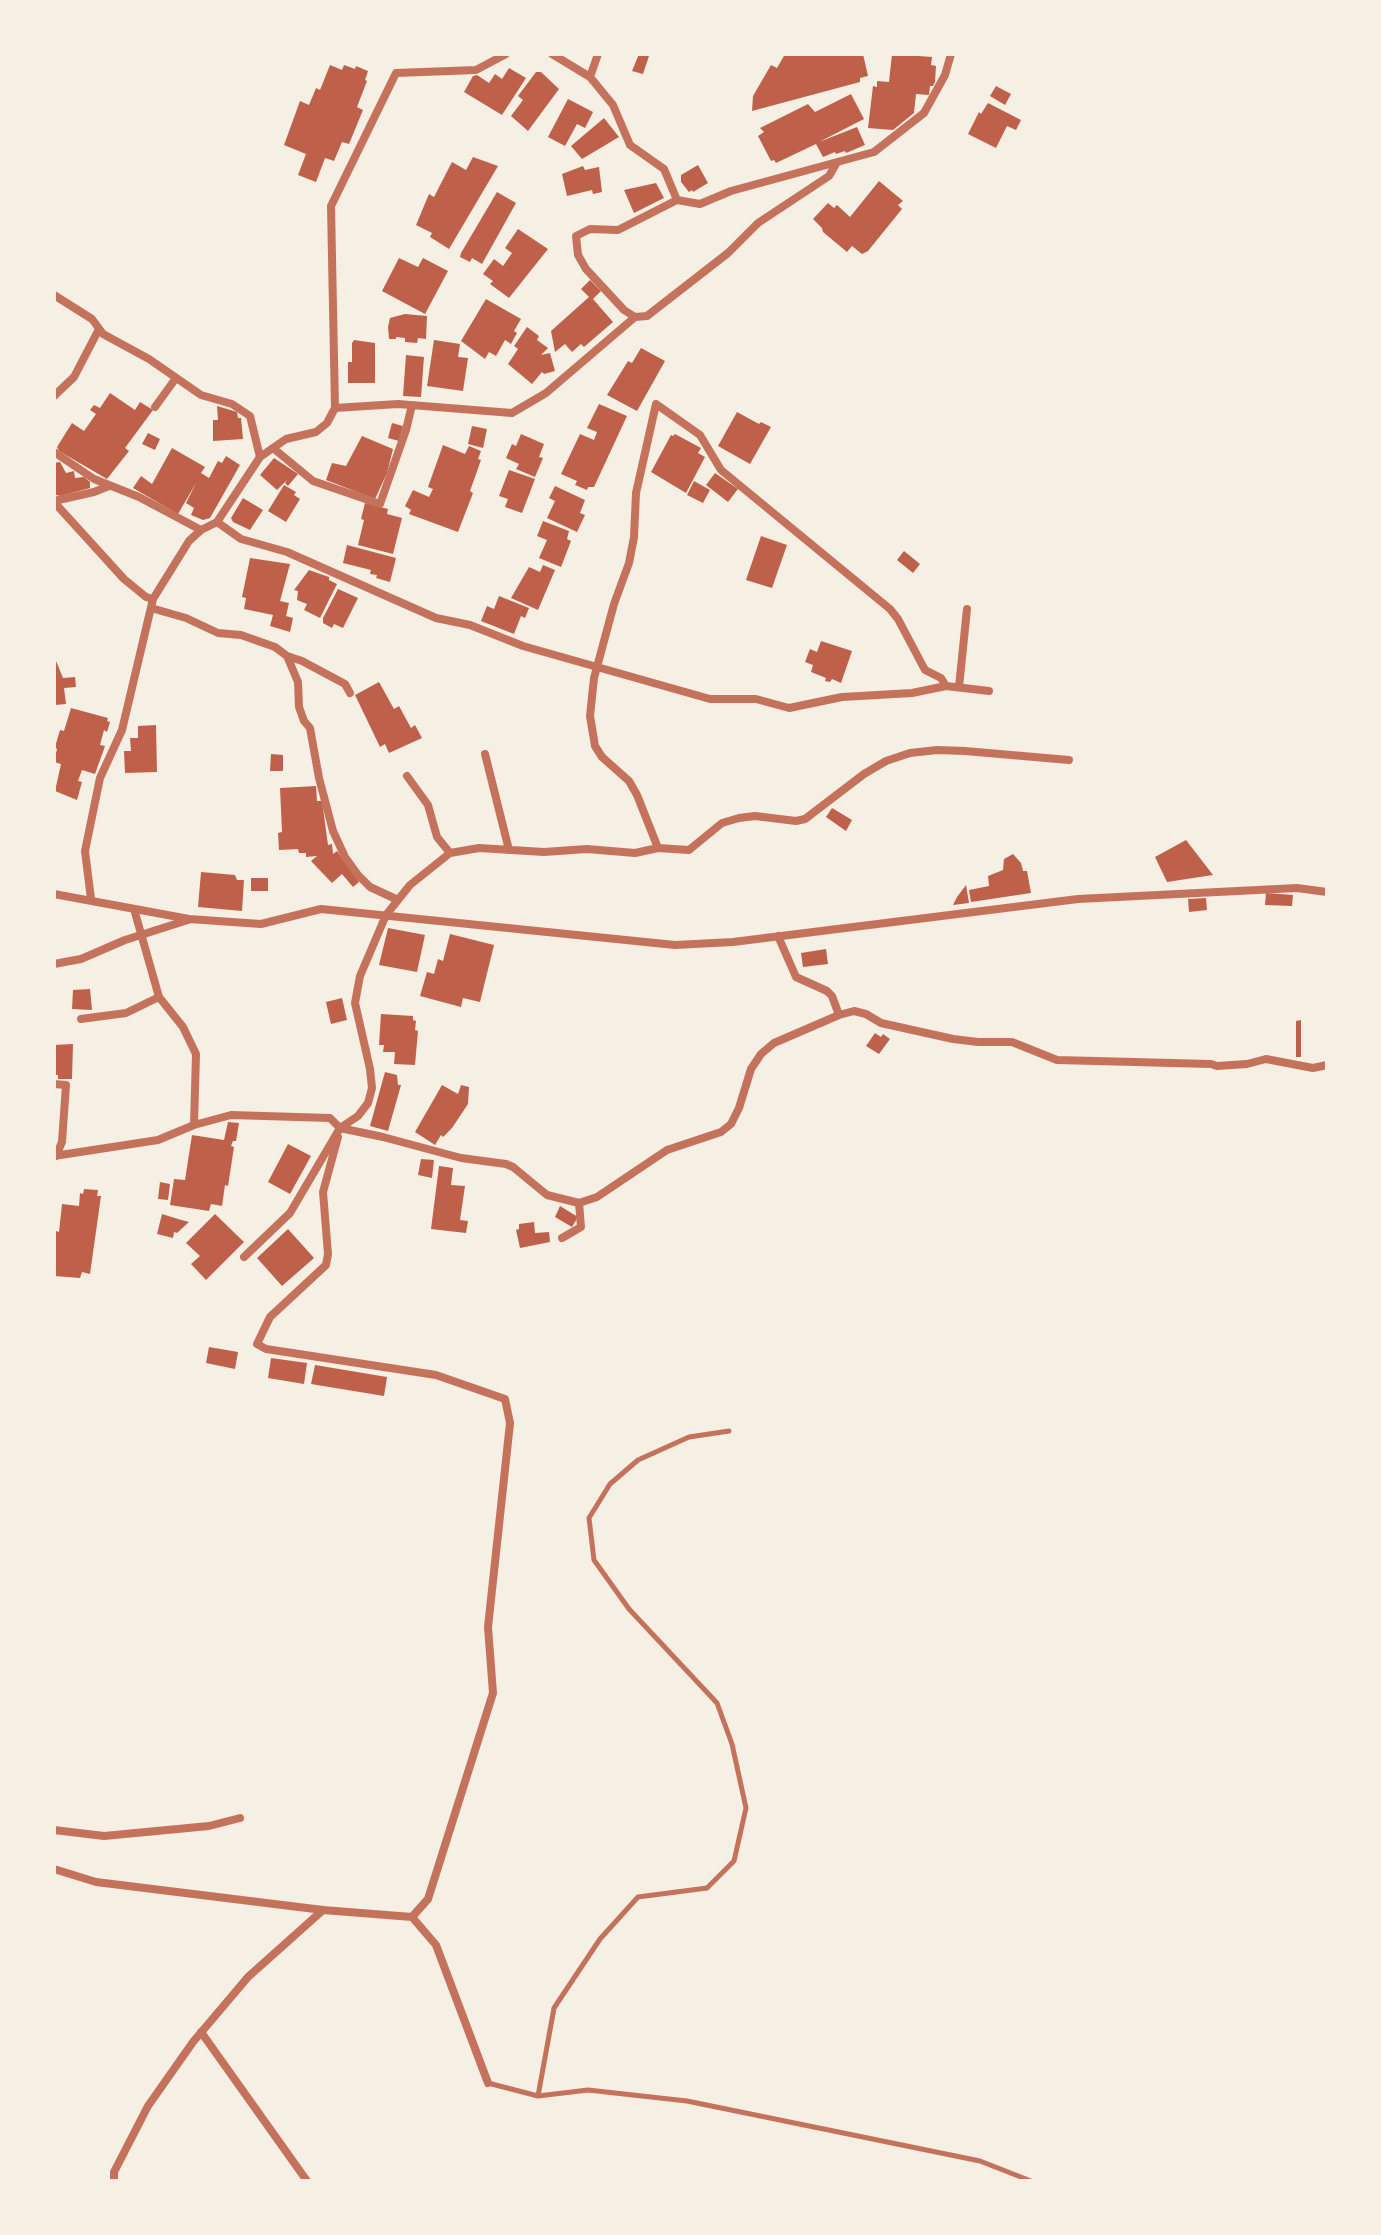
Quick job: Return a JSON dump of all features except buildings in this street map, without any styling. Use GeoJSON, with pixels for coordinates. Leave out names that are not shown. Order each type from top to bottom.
{"type":"FeatureCollection","features":[{"type":"Feature","properties":{"kind":"street"},"geometry":{"type":"LineString","coordinates":[[91,899],[85,851],[100,778],[122,730],[152,604],[189,541],[217,522],[260,457],[286,439],[316,432],[327,423],[335,408],[331,206],[396,73],[476,70],[506,54]]}},
{"type":"Feature","properties":{"kind":"street"},"geometry":{"type":"LineString","coordinates":[[552,54],[590,77],[613,105],[630,145],[664,169],[677,200]]}},
{"type":"Feature","properties":{"kind":"street"},"geometry":{"type":"LineString","coordinates":[[590,77],[598,54]]}},
{"type":"Feature","properties":{"kind":"street"},"geometry":{"type":"LineString","coordinates":[[635,317],[624,310],[586,269],[578,255],[576,236],[590,229],[618,230],[677,200],[700,204],[731,191],[874,152],[924,113],[945,75],[951,54]]}},
{"type":"Feature","properties":{"kind":"street"},"geometry":{"type":"LineString","coordinates":[[335,408],[412,405],[512,413],[546,393],[635,317],[647,316],[728,253],[758,223],[829,176],[836,164]]}},
{"type":"Feature","properties":{"kind":"street"},"geometry":{"type":"LineString","coordinates":[[54,295],[92,319],[99,329],[201,395],[232,404],[250,416],[260,457]]}},
{"type":"Feature","properties":{"kind":"street"},"geometry":{"type":"LineString","coordinates":[[54,396],[74,377],[99,329]]}},
{"type":"Feature","properties":{"kind":"street"},"geometry":{"type":"LineString","coordinates":[[155,407],[176,378]]}},
{"type":"Feature","properties":{"kind":"street"},"geometry":{"type":"LineString","coordinates":[[658,848],[629,781],[602,757],[595,746],[590,716],[597,668],[629,563],[636,493],[656,404],[700,435],[721,470],[890,609],[925,670],[941,678],[946,686]]}},
{"type":"Feature","properties":{"kind":"street"},"geometry":{"type":"LineString","coordinates":[[273,448],[313,481],[380,504],[412,405]]}},
{"type":"Feature","properties":{"kind":"street"},"geometry":{"type":"LineString","coordinates":[[54,452],[109,486],[139,497],[201,530]]}},
{"type":"Feature","properties":{"kind":"street"},"geometry":{"type":"LineString","coordinates":[[54,502],[109,486]]}},
{"type":"Feature","properties":{"kind":"street"},"geometry":{"type":"LineString","coordinates":[[54,502],[124,579],[152,604],[218,633],[241,635],[275,647],[345,684],[350,693]]}},
{"type":"Feature","properties":{"kind":"street"},"geometry":{"type":"LineString","coordinates":[[217,522],[241,539],[298,556],[436,618],[470,625],[523,646],[710,699],[756,699],[789,708],[842,697],[912,693],[946,686],[989,691]]}},
{"type":"Feature","properties":{"kind":"street"},"geometry":{"type":"LineString","coordinates":[[959,687],[967,609]]}},
{"type":"Feature","properties":{"kind":"street"},"geometry":{"type":"LineString","coordinates":[[287,656],[298,682],[299,707],[310,728],[333,831],[345,857],[358,875],[370,887],[398,900]]}},
{"type":"Feature","properties":{"kind":"street"},"geometry":{"type":"LineString","coordinates":[[244,1257],[290,1213],[340,1128],[358,1116],[368,1103],[372,1088],[355,990],[386,915],[410,885],[450,853],[479,848],[544,852],[587,849],[635,853],[658,848],[689,850],[722,823],[739,818],[805,819],[855,780],[886,761],[910,753],[965,751],[1069,760]]}},
{"type":"Feature","properties":{"kind":"street"},"geometry":{"type":"LineString","coordinates":[[485,754],[509,850]]}},
{"type":"Feature","properties":{"kind":"street"},"geometry":{"type":"LineString","coordinates":[[407,776],[428,805],[437,837],[450,853]]}},
{"type":"Feature","properties":{"kind":"street"},"geometry":{"type":"LineString","coordinates":[[54,894],[189,919],[261,924],[321,909],[675,945],[733,942],[1078,899],[1297,888],[1327,892]]}},
{"type":"Feature","properties":{"kind":"street"},"geometry":{"type":"LineString","coordinates":[[134,909],[159,997],[183,1027],[196,1054],[194,1125]]}},
{"type":"Feature","properties":{"kind":"street"},"geometry":{"type":"LineString","coordinates":[[54,964],[81,959],[189,919]]}},
{"type":"Feature","properties":{"kind":"street"},"geometry":{"type":"LineString","coordinates":[[778,936],[796,977],[827,991],[839,1015]]}},
{"type":"Feature","properties":{"kind":"street"},"geometry":{"type":"LineString","coordinates":[[81,1019],[126,1013],[159,997]]}},
{"type":"Feature","properties":{"kind":"street"},"geometry":{"type":"LineString","coordinates":[[55,1156],[158,1140],[194,1125],[231,1115],[309,1116],[330,1118],[340,1128],[461,1158],[506,1164],[547,1195],[579,1203],[597,1197],[667,1150],[721,1132],[731,1124],[751,1069],[761,1054],[774,1043],[854,1011],[881,1023],[953,1039],[1012,1042],[1057,1060],[1217,1066],[1266,1059],[1313,1068],[1327,1065]]}},
{"type":"Feature","properties":{"kind":"street"},"geometry":{"type":"LineString","coordinates":[[54,1084],[66,1085],[62,1142],[55,1156]]}},
{"type":"Feature","properties":{"kind":"street"},"geometry":{"type":"LineString","coordinates":[[340,1128],[323,1192],[328,1254],[326,1265],[270,1317],[257,1344],[266,1349],[436,1375],[505,1399],[510,1423],[488,1627],[493,1693],[428,1899],[412,1917]]}},
{"type":"Feature","properties":{"kind":"street"},"geometry":{"type":"LineString","coordinates":[[562,1238],[581,1227],[579,1203]]}},
{"type":"Feature","properties":{"kind":"street"},"geometry":{"type":"LineString","coordinates":[[54,1830],[104,1836],[209,1826],[240,1818]]}},
{"type":"Feature","properties":{"kind":"street"},"geometry":{"type":"LineString","coordinates":[[54,1869],[96,1882],[323,1910],[412,1917],[436,1945],[488,2083]]}},
{"type":"Feature","properties":{"kind":"street"},"geometry":{"type":"LineString","coordinates":[[114,2181],[114,2172],[148,2106],[201,2032],[248,1977],[323,1910]]}},
{"type":"Feature","properties":{"kind":"street"},"geometry":{"type":"LineString","coordinates":[[201,2032],[307,2181]]}},
{"type":"Feature","properties":{"kind":"lane"},"geometry":{"type":"LineString","coordinates":[[538,2096],[554,2008],[600,1939],[638,1897],[707,1888],[734,1861],[746,1808],[732,1744],[717,1703],[629,1609],[594,1560],[589,1518],[610,1484],[638,1460],[689,1437],[729,1431]]}},
{"type":"Feature","properties":{"kind":"lane"},"geometry":{"type":"LineString","coordinates":[[488,2083],[538,2096],[588,2090],[687,2101],[980,2161],[1031,2181]]}}]}
